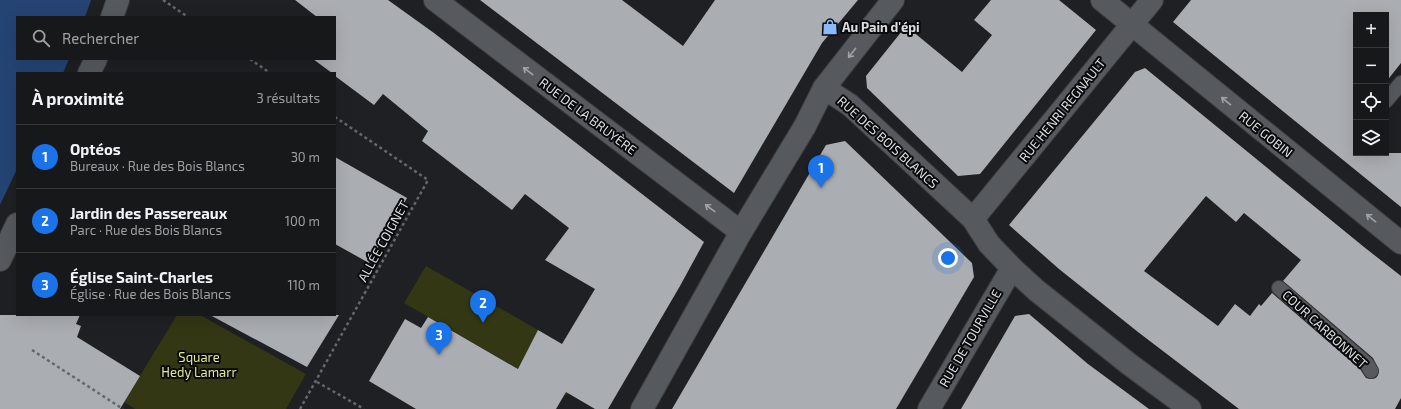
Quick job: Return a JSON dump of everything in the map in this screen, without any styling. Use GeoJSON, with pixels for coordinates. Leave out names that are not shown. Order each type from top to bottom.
{"type":"FeatureCollection","features":[{"type":"Feature","properties":{"kind":"street"},"geometry":{"type":"LineString","coordinates":[[112,16],[118,0]]}},
{"type":"Feature","properties":{"kind":"street","name":"RUE DE LA BRUYÈRE"},"geometry":{"type":"LineString","coordinates":[[435,0],[741,232]]}},
{"type":"Feature","properties":{"kind":"street"},"geometry":{"type":"LineString","coordinates":[[824,88],[893,0]]}},
{"type":"Feature","properties":{"kind":"street","name":"RUE GOBIN"},"geometry":{"type":"LineString","coordinates":[[1102,0],[1401,243]]}},
{"type":"Feature","properties":{"kind":"street","name":"RUE HENRI REGNAULT"},"geometry":{"type":"LineString","coordinates":[[973,219],[1152,0]]}},
{"type":"Feature","properties":{"kind":"street"},"geometry":{"type":"LineString","coordinates":[[90,72],[96,60]]}},
{"type":"Feature","properties":{"kind":"street","name":"RUE DES BOIS BLANCS"},"geometry":{"type":"LineString","coordinates":[[642,409],[741,232],[805,126],[824,88],[850,105],[973,219],[989,244],[1012,268],[1078,324],[1190,409]]}},
{"type":"Feature","properties":{"kind":"street"},"geometry":{"type":"LineString","coordinates":[[0,260],[16,226]]}},
{"type":"Feature","properties":{"kind":"street","name":"RUE DE TOURVILLE"},"geometry":{"type":"LineString","coordinates":[[929,409],[1012,268]]}},
{"type":"Feature","properties":{"kind":"lane"},"geometry":{"type":"LineString","coordinates":[[1389,97],[1401,83]]}},
{"type":"Feature","properties":{"kind":"lane","name":"COUR CARBONNET"},"geometry":{"type":"LineString","coordinates":[[1279,288],[1367,364],[1371,371]]}},
{"type":"Feature","properties":{"kind":"path"},"geometry":{"type":"LineString","coordinates":[[163,0],[187,16]]}},
{"type":"Feature","properties":{"kind":"path"},"geometry":{"type":"LineString","coordinates":[[251,60],[269,72]]}},
{"type":"Feature","properties":{"kind":"path","name":"ALLÉE COIGNET"},"geometry":{"type":"LineString","coordinates":[[300,409],[317,382],[428,180],[336,118]]}},
{"type":"Feature","properties":{"kind":"path"},"geometry":{"type":"LineString","coordinates":[[32,350],[123,409]]}},
{"type":"Feature","properties":{"kind":"path"},"geometry":{"type":"LineString","coordinates":[[317,382],[364,409]]}},
{"type":"Feature","properties":{"kind":"green space"},"geometry":{"type":"Polygon","coordinates":[[[426,266],[538,330],[581,372],[569,394],[564,395],[404,303],[426,266]]]}},
{"type":"Feature","properties":{"kind":"green space","name":"Square Hedy Lamarr"},"geometry":{"type":"Polygon","coordinates":[[[176,316],[202,316],[306,374],[286,409],[135,409],[124,402],[176,316]]]}},
{"type":"Feature","properties":{"kind":"water"},"geometry":{"type":"Polygon","coordinates":[[[0,0],[91,0],[85,16],[16,16],[16,60],[69,60],[63,72],[16,72],[16,171],[0,205],[0,0]]]}},
{"type":"Feature","properties":{"kind":"building"},"geometry":{"type":"Polygon","coordinates":[[[295,0],[388,0],[434,33],[704,242],[608,409],[595,409],[566,392],[556,409],[416,409],[369,381],[405,319],[421,328],[428,317],[518,369],[538,330],[562,344],[595,289],[545,260],[569,228],[525,194],[512,210],[422,141],[428,131],[383,94],[374,105],[336,77],[336,72],[331,72],[314,60],[336,60],[336,16],[316,16],[295,0]]]}},
{"type":"Feature","properties":{"kind":"building"},"geometry":{"type":"Polygon","coordinates":[[[480,0],[622,0],[683,46],[715,0],[858,0],[822,43],[734,193],[480,0]]]}},
{"type":"Feature","properties":{"kind":"building"},"geometry":{"type":"Polygon","coordinates":[[[991,0],[1059,0],[1096,30],[980,174],[958,176],[867,88],[866,76],[906,26],[962,72],[992,35],[974,20],[991,0]]]}},
{"type":"Feature","properties":{"kind":"building"},"geometry":{"type":"Polygon","coordinates":[[[1191,0],[1401,0],[1401,63],[1389,78],[1389,12],[1353,12],[1353,156],[1389,156],[1389,153],[1401,153],[1401,207],[1173,22],[1191,0]]]}},
{"type":"Feature","properties":{"kind":"building"},"geometry":{"type":"Polygon","coordinates":[[[1145,68],[1401,276],[1401,398],[1395,409],[1239,409],[1138,332],[1059,269],[1009,225],[1135,72],[1145,68]],[[1206,196],[1144,271],[1218,326],[1235,304],[1250,316],[1259,304],[1261,306],[1272,293],[1360,369],[1366,378],[1376,378],[1379,371],[1373,358],[1283,281],[1301,260],[1244,213],[1236,222],[1206,196]]]}},
{"type":"Feature","properties":{"kind":"building"},"geometry":{"type":"Polygon","coordinates":[[[845,141],[972,263],[974,277],[896,409],[672,409],[826,145],[845,141]]]}},
{"type":"Feature","properties":{"kind":"building"},"geometry":{"type":"Polygon","coordinates":[[[336,158],[407,198],[369,263],[336,245],[336,158]]]}},
{"type":"Feature","properties":{"kind":"building"},"geometry":{"type":"Polygon","coordinates":[[[1029,314],[1088,364],[1149,409],[961,409],[1015,316],[1029,314]]]}},
{"type":"Feature","properties":{"kind":"building"},"geometry":{"type":"Polygon","coordinates":[[[0,315],[80,316],[76,324],[81,326],[77,337],[140,376],[120,409],[0,409],[0,315]]]}},
{"type":"Feature","properties":{"kind":"building"},"geometry":{"type":"Polygon","coordinates":[[[339,315],[307,367],[212,316],[339,315]]]}},
{"type":"Feature","properties":{"kind":"place","name":"Au Pain d'épi"},"geometry":{"type":"Point","coordinates":[830,27]}},
{"type":"Feature","properties":{"kind":"place","name":"Optéos"},"geometry":{"type":"Point","coordinates":[821,188]}},
{"type":"Feature","properties":{"kind":"place","name":"Jardin des Passereaux"},"geometry":{"type":"Point","coordinates":[483,323]}},
{"type":"Feature","properties":{"kind":"place","name":"Église Saint-Charles"},"geometry":{"type":"Point","coordinates":[439,355]}}]}
